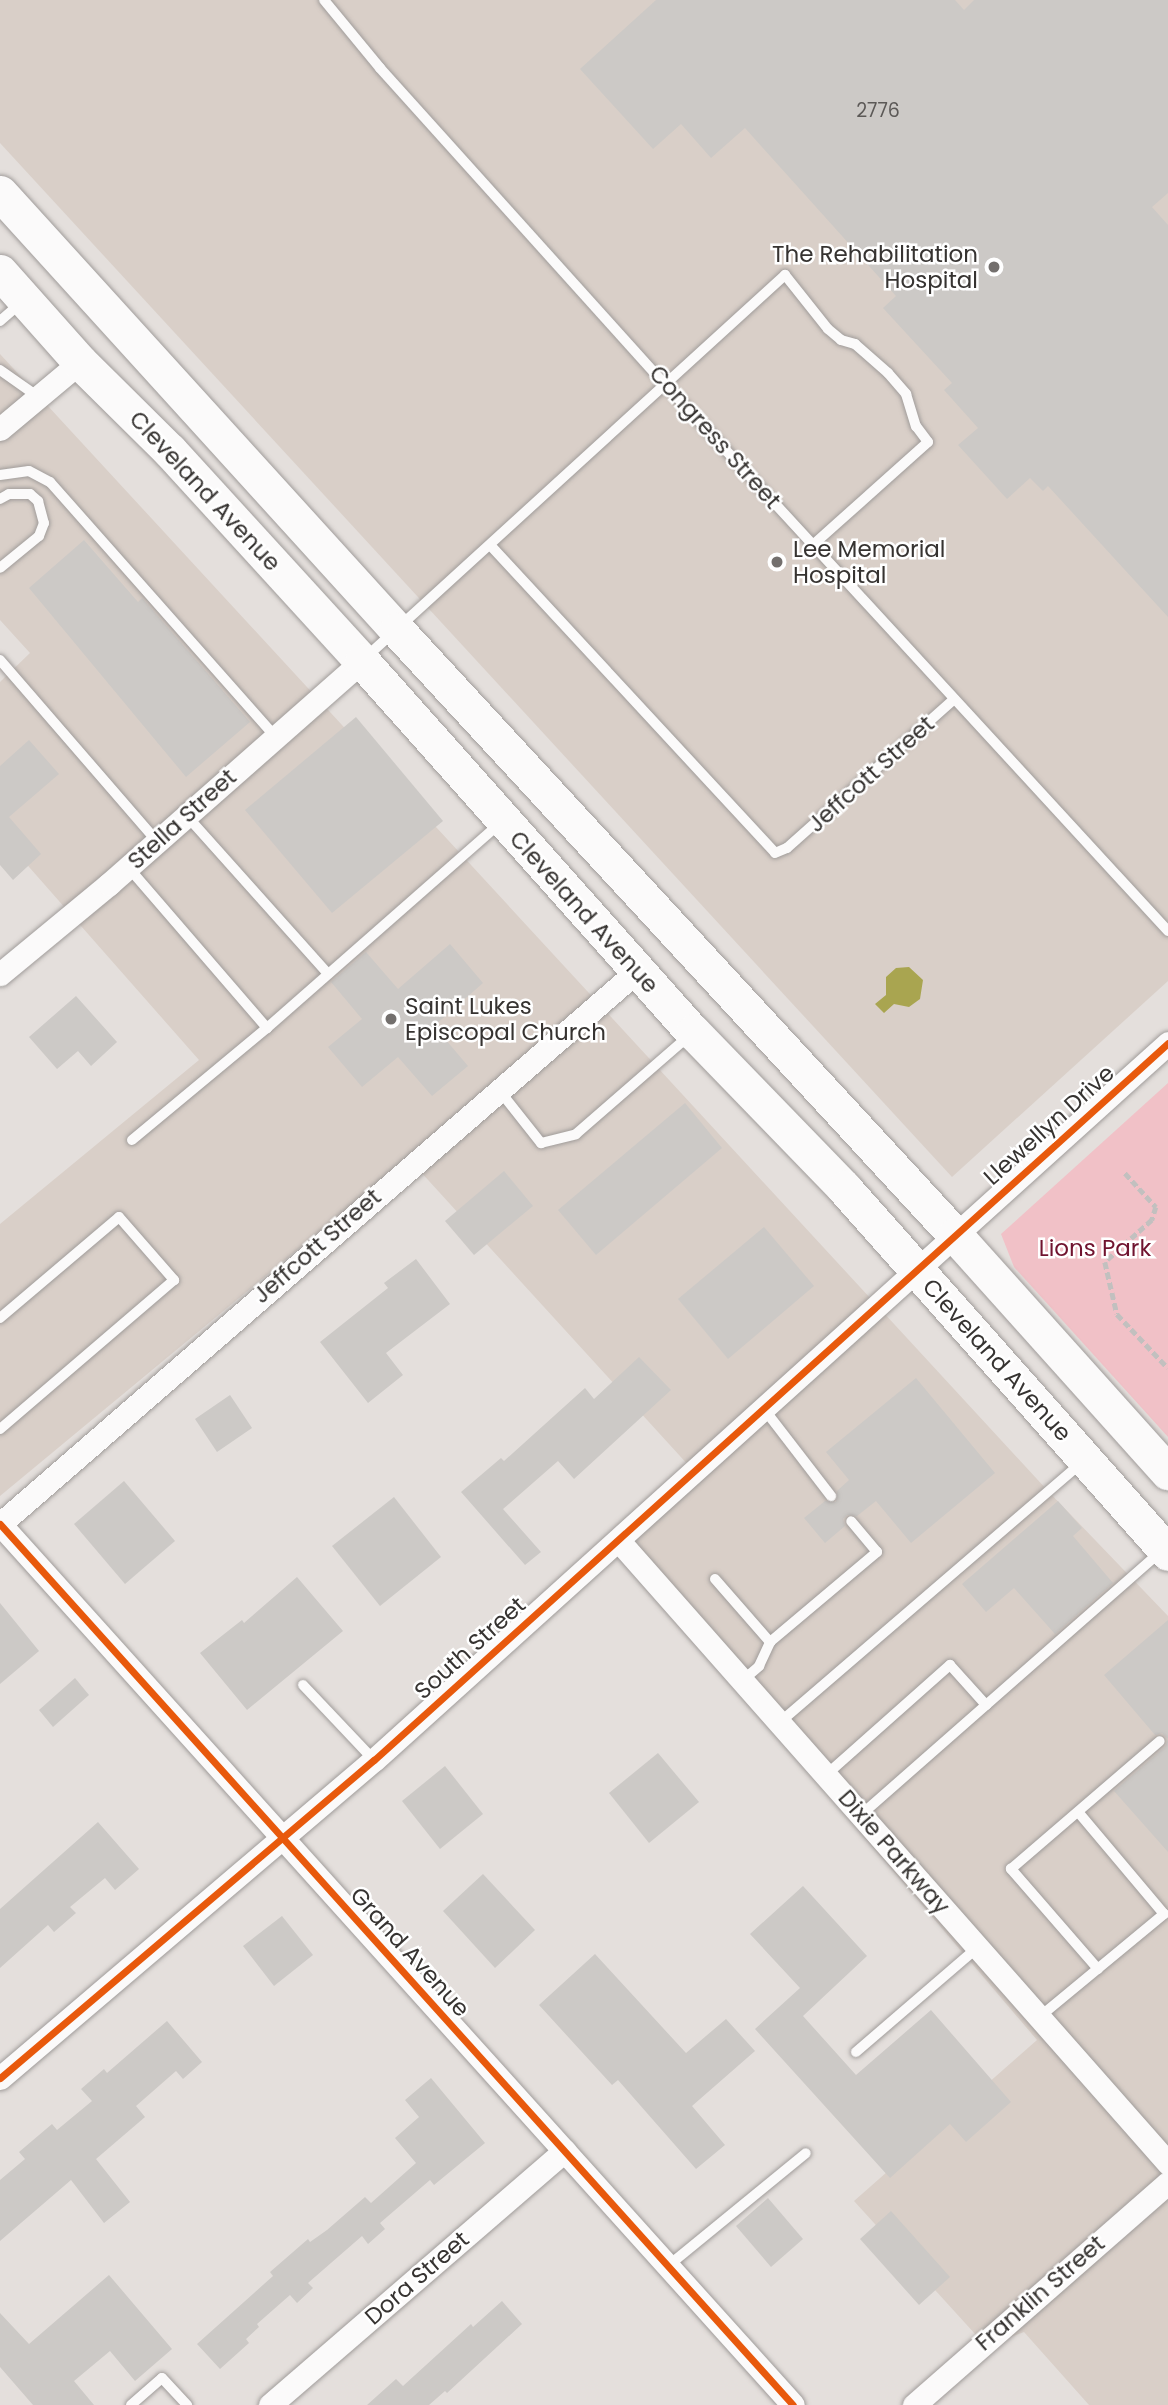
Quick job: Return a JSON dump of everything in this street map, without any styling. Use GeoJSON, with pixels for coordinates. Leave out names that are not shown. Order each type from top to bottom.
{"type":"FeatureCollection","features":[{"type":"Feature","properties":{"kind":"main road","name":"Cleveland Avenue"},"geometry":{"type":"LineString","coordinates":[[0,193],[397,630],[956,1235],[1168,1472]]}},
{"type":"Feature","properties":{"kind":"main road","name":"Cleveland Avenue"},"geometry":{"type":"LineString","coordinates":[[0,272],[13,310],[80,362],[170,451],[637,971],[918,1270],[1166,1551]]}},
{"type":"Feature","properties":{"kind":"street"},"geometry":{"type":"LineString","coordinates":[[0,429],[80,362]]}},
{"type":"Feature","properties":{"kind":"street","name":"Stella Street"},"geometry":{"type":"LineString","coordinates":[[0,974],[128,867],[362,662]]}},
{"type":"Feature","properties":{"kind":"street","name":"Jeffcott Street"},"geometry":{"type":"LineString","coordinates":[[0,1524],[637,971]]}},
{"type":"Feature","properties":{"kind":"street","name":"Llewellyn Drive"},"geometry":{"type":"LineString","coordinates":[[956,1235],[1168,1043]]}},
{"type":"Feature","properties":{"kind":"street","name":"South Street"},"geometry":{"type":"LineString","coordinates":[[0,2078],[374,1760],[956,1235]]}},
{"type":"Feature","properties":{"kind":"street","name":"Grand Avenue"},"geometry":{"type":"LineString","coordinates":[[0,1524],[793,2405]]}},
{"type":"Feature","properties":{"kind":"street","name":"Dixie Parkway"},"geometry":{"type":"LineString","coordinates":[[619,1541],[862,1814],[1037,2019],[1168,2163]]}},
{"type":"Feature","properties":{"kind":"street","name":"Dora Street"},"geometry":{"type":"LineString","coordinates":[[270,2405],[564,2151]]}},
{"type":"Feature","properties":{"kind":"street","name":"Franklin Street"},"geometry":{"type":"LineString","coordinates":[[914,2405],[1168,2183]]}},
{"type":"Feature","properties":{"kind":"lane","name":"Congress Street"},"geometry":{"type":"LineString","coordinates":[[324,0],[389,78],[665,384],[1168,931]]}},
{"type":"Feature","properties":{"kind":"lane"},"geometry":{"type":"LineString","coordinates":[[362,662],[785,275],[810,310],[828,329],[841,340],[855,344],[888,373],[906,394],[916,426],[928,442],[813,545]]}},
{"type":"Feature","properties":{"kind":"lane"},"geometry":{"type":"LineString","coordinates":[[0,370],[37,396]]}},
{"type":"Feature","properties":{"kind":"lane"},"geometry":{"type":"LineString","coordinates":[[0,475],[29,471],[50,482],[275,736]]}},
{"type":"Feature","properties":{"kind":"lane"},"geometry":{"type":"LineString","coordinates":[[0,499],[9,494],[30,494],[38,501],[44,523],[39,536],[0,568]]}},
{"type":"Feature","properties":{"kind":"lane","name":"Jeffcott Street"},"geometry":{"type":"LineString","coordinates":[[491,545],[775,853],[788,848],[954,699]]}},
{"type":"Feature","properties":{"kind":"lane"},"geometry":{"type":"LineString","coordinates":[[0,660],[157,841]]}},
{"type":"Feature","properties":{"kind":"lane"},"geometry":{"type":"LineString","coordinates":[[186,815],[328,974]]}},
{"type":"Feature","properties":{"kind":"lane"},"geometry":{"type":"LineString","coordinates":[[132,1140],[267,1028],[502,821]]}},
{"type":"Feature","properties":{"kind":"lane"},"geometry":{"type":"LineString","coordinates":[[128,867],[267,1028]]}},
{"type":"Feature","properties":{"kind":"lane"},"geometry":{"type":"LineString","coordinates":[[499,1090],[541,1143],[576,1134],[693,1032]]}},
{"type":"Feature","properties":{"kind":"lane"},"geometry":{"type":"LineString","coordinates":[[0,1318],[118,1217],[174,1280],[0,1429]]}},
{"type":"Feature","properties":{"kind":"lane"},"geometry":{"type":"LineString","coordinates":[[764,1409],[828,1491]]}},
{"type":"Feature","properties":{"kind":"lane"},"geometry":{"type":"LineString","coordinates":[[779,1723],[1086,1459]]}},
{"type":"Feature","properties":{"kind":"lane"},"geometry":{"type":"LineString","coordinates":[[742,1681],[759,1666],[770,1642],[877,1552],[851,1521]]}},
{"type":"Feature","properties":{"kind":"lane"},"geometry":{"type":"LineString","coordinates":[[862,1814],[1166,1551]]}},
{"type":"Feature","properties":{"kind":"lane"},"geometry":{"type":"LineString","coordinates":[[715,1579],[770,1642]]}},
{"type":"Feature","properties":{"kind":"lane"},"geometry":{"type":"LineString","coordinates":[[826,1775],[950,1665],[986,1705]]}},
{"type":"Feature","properties":{"kind":"lane"},"geometry":{"type":"LineString","coordinates":[[303,1685],[374,1760]]}},
{"type":"Feature","properties":{"kind":"lane"},"geometry":{"type":"LineString","coordinates":[[1098,1969],[1011,1869],[1160,1741]]}},
{"type":"Feature","properties":{"kind":"lane"},"geometry":{"type":"LineString","coordinates":[[1037,2019],[1164,1914],[1078,1812]]}},
{"type":"Feature","properties":{"kind":"lane"},"geometry":{"type":"LineString","coordinates":[[856,2052],[977,1948]]}},
{"type":"Feature","properties":{"kind":"lane"},"geometry":{"type":"LineString","coordinates":[[668,2266],[806,2153]]}},
{"type":"Feature","properties":{"kind":"lane"},"geometry":{"type":"LineString","coordinates":[[131,2405],[162,2378],[187,2405]]}},
{"type":"Feature","properties":{"kind":"path"},"geometry":{"type":"LineString","coordinates":[[1125,1173],[1156,1207],[1153,1220],[1105,1262],[1117,1314],[1168,1368]]}},
{"type":"Feature","properties":{"kind":"shaded area","name":"Lee Memorial Hospital"},"geometry":{"type":"Polygon","coordinates":[[[0,0],[1168,0],[1168,981],[952,1177],[0,143],[0,0]]]}},
{"type":"Feature","properties":{"kind":"shaded area"},"geometry":{"type":"Polygon","coordinates":[[[0,354],[1048,1491],[1168,1616],[1168,2405],[1089,2405],[1024,2332],[986,2346],[854,2201],[1037,2040],[609,1537],[690,1467],[408,1158],[0,1496],[0,1224],[199,1060],[0,834],[0,682],[30,653],[0,620],[0,354]]]}},
{"type":"Feature","properties":{"kind":"shaded area"},"geometry":{"type":"Polygon","coordinates":[[[909,967],[923,980],[920,999],[909,1007],[894,1004],[884,1013],[875,1004],[886,995],[886,977],[896,968],[909,967]]]}},
{"type":"Feature","properties":{"kind":"green space","name":"Lions Park"},"geometry":{"type":"Polygon","coordinates":[[[1168,1083],[1168,1437],[1014,1267],[1001,1234],[1168,1083]]]}},
{"type":"Feature","properties":{"kind":"building"},"geometry":{"type":"Polygon","coordinates":[[[656,0],[955,0],[964,10],[974,0],[1168,0],[1168,193],[1152,207],[1168,225],[1168,617],[1048,486],[1043,491],[1030,478],[1007,499],[958,445],[978,428],[944,390],[952,383],[883,308],[896,296],[745,128],[711,158],[681,124],[653,149],[580,69],[656,0]]]}},
{"type":"Feature","properties":{"kind":"building"},"geometry":{"type":"Polygon","coordinates":[[[84,540],[138,602],[142,598],[250,722],[186,777],[29,588],[84,540]]]}},
{"type":"Feature","properties":{"kind":"building"},"geometry":{"type":"Polygon","coordinates":[[[356,717],[443,821],[332,913],[245,810],[356,717]]]}},
{"type":"Feature","properties":{"kind":"building"},"geometry":{"type":"Polygon","coordinates":[[[29,740],[59,774],[9,817],[41,854],[13,880],[0,865],[0,766],[29,740]]]}},
{"type":"Feature","properties":{"kind":"building"},"geometry":{"type":"Polygon","coordinates":[[[450,944],[483,983],[434,1026],[468,1066],[432,1096],[398,1057],[362,1087],[328,1047],[362,1019],[331,982],[366,952],[398,989],[450,944]]]}},
{"type":"Feature","properties":{"kind":"building"},"geometry":{"type":"Polygon","coordinates":[[[76,996],[117,1042],[91,1066],[78,1051],[57,1069],[29,1037],[76,996]]]}},
{"type":"Feature","properties":{"kind":"building"},"geometry":{"type":"Polygon","coordinates":[[[685,1103],[722,1148],[596,1255],[558,1210],[685,1103]]]}},
{"type":"Feature","properties":{"kind":"building"},"geometry":{"type":"Polygon","coordinates":[[[504,1171],[533,1206],[474,1255],[445,1221],[504,1171]]]}},
{"type":"Feature","properties":{"kind":"building"},"geometry":{"type":"Polygon","coordinates":[[[764,1227],[814,1286],[728,1359],[678,1299],[764,1227]]]}},
{"type":"Feature","properties":{"kind":"building"},"geometry":{"type":"Polygon","coordinates":[[[416,1259],[450,1304],[386,1353],[403,1375],[368,1403],[320,1342],[388,1288],[384,1283],[416,1259]]]}},
{"type":"Feature","properties":{"kind":"building"},"geometry":{"type":"Polygon","coordinates":[[[639,1357],[671,1390],[574,1479],[558,1461],[503,1509],[541,1552],[525,1565],[461,1492],[501,1458],[504,1461],[585,1388],[594,1399],[639,1357]]]}},
{"type":"Feature","properties":{"kind":"building"},"geometry":{"type":"Polygon","coordinates":[[[916,1378],[995,1473],[911,1543],[876,1501],[857,1516],[847,1515],[843,1519],[845,1526],[825,1543],[804,1518],[825,1501],[836,1502],[837,1491],[849,1480],[826,1452],[916,1378]]]}},
{"type":"Feature","properties":{"kind":"building"},"geometry":{"type":"Polygon","coordinates":[[[230,1395],[252,1428],[217,1452],[195,1419],[230,1395]]]}},
{"type":"Feature","properties":{"kind":"building"},"geometry":{"type":"Polygon","coordinates":[[[124,1481],[175,1541],[125,1584],[74,1524],[124,1481]]]}},
{"type":"Feature","properties":{"kind":"building"},"geometry":{"type":"Polygon","coordinates":[[[394,1497],[441,1557],[380,1606],[332,1546],[394,1497]]]}},
{"type":"Feature","properties":{"kind":"building"},"geometry":{"type":"Polygon","coordinates":[[[1058,1501],[1082,1528],[1073,1536],[1113,1583],[1055,1634],[1014,1588],[986,1612],[962,1584],[1058,1501]]]}},
{"type":"Feature","properties":{"kind":"building"},"geometry":{"type":"Polygon","coordinates":[[[297,1577],[343,1631],[247,1710],[200,1653],[242,1620],[244,1623],[297,1577]]]}},
{"type":"Feature","properties":{"kind":"building"},"geometry":{"type":"Polygon","coordinates":[[[0,1603],[39,1651],[0,1684],[0,1603]]]}},
{"type":"Feature","properties":{"kind":"building"},"geometry":{"type":"Polygon","coordinates":[[[1168,1620],[1168,1739],[1162,1733],[1155,1735],[1104,1675],[1168,1620]]]}},
{"type":"Feature","properties":{"kind":"building"},"geometry":{"type":"Polygon","coordinates":[[[75,1678],[89,1695],[53,1727],[39,1710],[75,1678]]]}},
{"type":"Feature","properties":{"kind":"building"},"geometry":{"type":"Polygon","coordinates":[[[1168,1739],[1168,1852],[1114,1791],[1165,1747],[1168,1739]]]}},
{"type":"Feature","properties":{"kind":"building"},"geometry":{"type":"Polygon","coordinates":[[[658,1753],[699,1802],[649,1843],[609,1793],[658,1753]]]}},
{"type":"Feature","properties":{"kind":"building"},"geometry":{"type":"Polygon","coordinates":[[[445,1766],[483,1814],[440,1849],[402,1801],[445,1766]]]}},
{"type":"Feature","properties":{"kind":"building"},"geometry":{"type":"Polygon","coordinates":[[[98,1822],[139,1869],[115,1890],[105,1878],[70,1907],[76,1913],[54,1932],[48,1925],[0,1968],[0,1909],[98,1822]]]}},
{"type":"Feature","properties":{"kind":"building"},"geometry":{"type":"Polygon","coordinates":[[[483,1874],[535,1930],[495,1968],[443,1911],[483,1874]]]}},
{"type":"Feature","properties":{"kind":"building"},"geometry":{"type":"Polygon","coordinates":[[[803,1886],[867,1956],[803,2016],[856,2075],[931,2010],[1011,2102],[966,2142],[950,2124],[890,2178],[755,2029],[800,1988],[750,1934],[803,1886]]]}},
{"type":"Feature","properties":{"kind":"building"},"geometry":{"type":"Polygon","coordinates":[[[282,1916],[313,1955],[274,1986],[243,1946],[282,1916]]]}},
{"type":"Feature","properties":{"kind":"building"},"geometry":{"type":"Polygon","coordinates":[[[595,1954],[686,2053],[726,2019],[755,2051],[692,2106],[725,2145],[696,2169],[618,2080],[612,2085],[539,2005],[595,1954]]]}},
{"type":"Feature","properties":{"kind":"building"},"geometry":{"type":"Polygon","coordinates":[[[167,2021],[202,2062],[183,2079],[176,2071],[136,2106],[145,2117],[96,2159],[130,2202],[104,2223],[71,2180],[0,2241],[0,2180],[25,2159],[19,2152],[52,2124],[57,2130],[92,2101],[81,2089],[104,2069],[107,2073],[167,2021]]]}},
{"type":"Feature","properties":{"kind":"building"},"geometry":{"type":"Polygon","coordinates":[[[431,2078],[485,2143],[434,2185],[430,2180],[380,2223],[385,2229],[368,2244],[362,2236],[308,2283],[313,2288],[297,2303],[290,2295],[257,2324],[259,2327],[246,2339],[249,2343],[220,2369],[197,2344],[273,2276],[270,2272],[308,2239],[310,2242],[327,2230],[365,2197],[371,2203],[416,2163],[395,2138],[419,2117],[405,2100],[431,2078]]]}},
{"type":"Feature","properties":{"kind":"building"},"geometry":{"type":"Polygon","coordinates":[[[768,2198],[803,2239],[771,2267],[736,2226],[768,2198]]]}},
{"type":"Feature","properties":{"kind":"building"},"geometry":{"type":"Polygon","coordinates":[[[891,2211],[950,2277],[919,2305],[860,2239],[891,2211]]]}},
{"type":"Feature","properties":{"kind":"building"},"geometry":{"type":"Polygon","coordinates":[[[109,2275],[172,2349],[135,2381],[110,2351],[74,2381],[94,2405],[33,2405],[0,2367],[0,2313],[29,2344],[109,2275]]]}},
{"type":"Feature","properties":{"kind":"building"},"geometry":{"type":"Polygon","coordinates":[[[502,2301],[522,2324],[447,2393],[445,2391],[429,2405],[367,2405],[396,2379],[403,2386],[471,2324],[473,2327],[502,2301]]]}},
{"type":"Feature","properties":{"kind":"cycle path"},"geometry":{"type":"LineString","coordinates":[[0,2078],[374,1760],[1168,1043]]}},
{"type":"Feature","properties":{"kind":"cycle path"},"geometry":{"type":"LineString","coordinates":[[0,1524],[793,2405]]}},
{"type":"Feature","properties":{"kind":"place","name":"The Rehabilitation Hospital"},"geometry":{"type":"Point","coordinates":[994,267]}},
{"type":"Feature","properties":{"kind":"place","name":"Lee Memorial Hospital"},"geometry":{"type":"Point","coordinates":[777,562]}},
{"type":"Feature","properties":{"kind":"place","name":"Saint Lukes Episcopal Church"},"geometry":{"type":"Point","coordinates":[391,1019]}}]}
